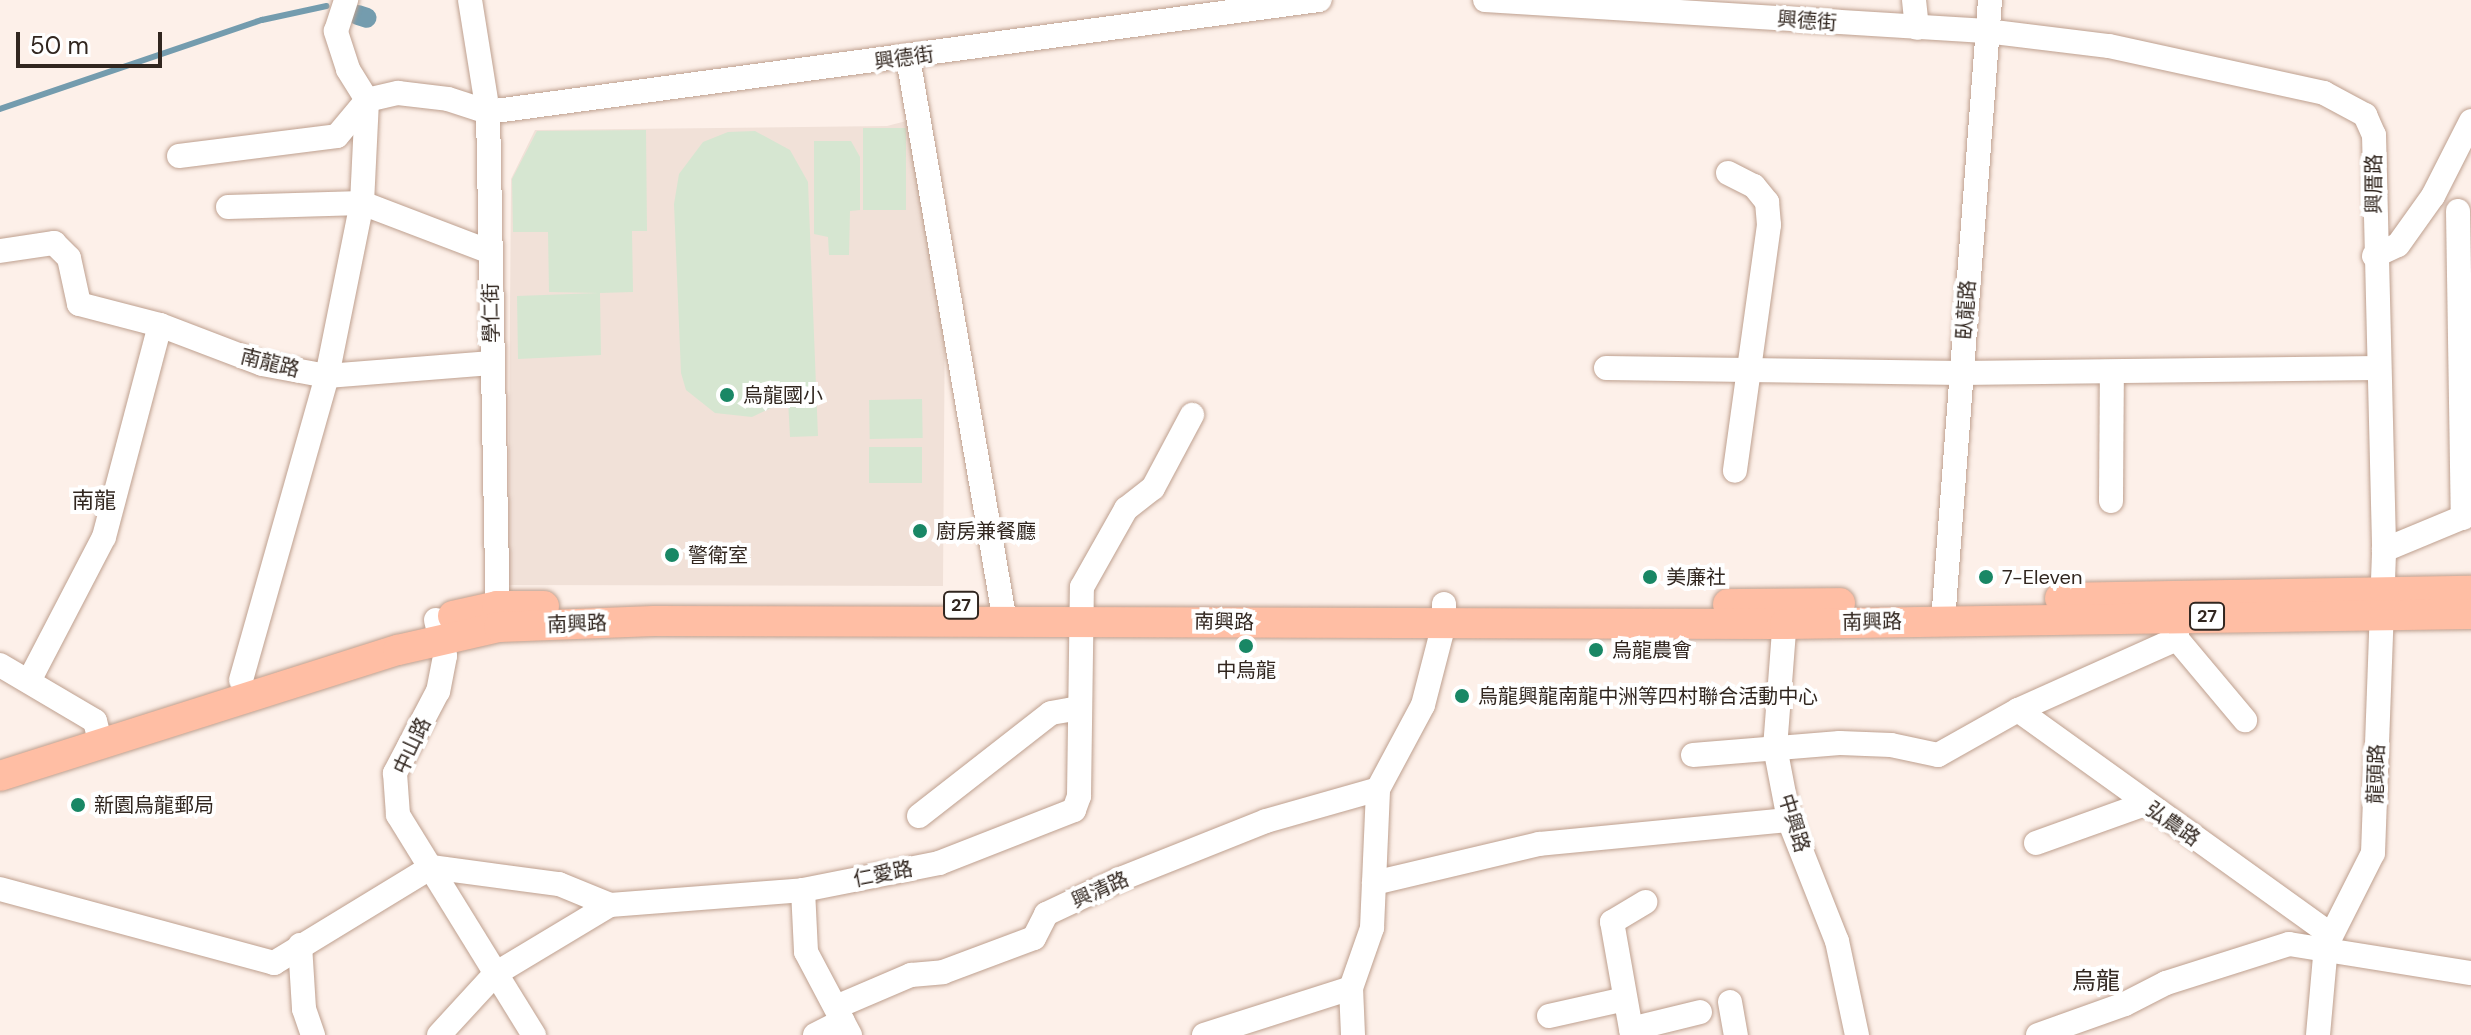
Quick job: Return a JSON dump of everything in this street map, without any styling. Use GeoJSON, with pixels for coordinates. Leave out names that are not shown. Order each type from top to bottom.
{"type":"FeatureCollection","features":[{"type":"Feature","properties":{"kind":"main road","name":"南興路"},"geometry":{"type":"LineString","coordinates":[[0,776],[98,731],[241,680],[438,629],[498,617],[654,621],[1081,613],[1943,612],[2177,616],[2382,603],[2471,591]]}},
{"type":"Feature","properties":{"kind":"main road","name":"南興路"},"geometry":{"type":"LineString","coordinates":[[2382,603],[2471,614]]}},
{"type":"Feature","properties":{"kind":"main road","name":"南興路"},"geometry":{"type":"LineString","coordinates":[[0,754],[98,731],[438,629]]}},
{"type":"Feature","properties":{"kind":"street"},"geometry":{"type":"LineString","coordinates":[[241,680],[327,376],[362,203],[367,100],[348,69],[336,31],[346,0]]}},
{"type":"Feature","properties":{"kind":"street","name":"學仁街"},"geometry":{"type":"LineString","coordinates":[[470,0],[488,112],[498,617]]}},
{"type":"Feature","properties":{"kind":"street","name":"興德街"},"geometry":{"type":"LineString","coordinates":[[488,112],[908,58],[1319,0]]}},
{"type":"Feature","properties":{"kind":"street","name":"興德街"},"geometry":{"type":"LineString","coordinates":[[1485,0],[1986,31]]}},
{"type":"Feature","properties":{"kind":"street"},"geometry":{"type":"LineString","coordinates":[[1914,0],[1917,28]]}},
{"type":"Feature","properties":{"kind":"street","name":"臥龍路"},"geometry":{"type":"LineString","coordinates":[[1943,612],[1990,0]]}},
{"type":"Feature","properties":{"kind":"street","name":"興厝路"},"geometry":{"type":"LineString","coordinates":[[1986,31],[2190,61],[2324,93],[2365,115],[2374,135],[2374,256],[2384,550],[2382,603]]}},
{"type":"Feature","properties":{"kind":"street"},"geometry":{"type":"LineString","coordinates":[[908,58],[1004,614]]}},
{"type":"Feature","properties":{"kind":"street"},"geometry":{"type":"LineString","coordinates":[[179,156],[337,136],[367,100],[398,93],[448,99],[488,112]]}},
{"type":"Feature","properties":{"kind":"street"},"geometry":{"type":"LineString","coordinates":[[2374,256],[2398,245],[2425,208],[2446,178],[2471,121]]}},
{"type":"Feature","properties":{"kind":"street"},"geometry":{"type":"LineString","coordinates":[[1728,173],[1754,186],[1767,202],[1769,225],[1735,471]]}},
{"type":"Feature","properties":{"kind":"street"},"geometry":{"type":"LineString","coordinates":[[228,207],[362,203],[490,252]]}},
{"type":"Feature","properties":{"kind":"street"},"geometry":{"type":"LineString","coordinates":[[2384,550],[2467,516],[2458,211]]}},
{"type":"Feature","properties":{"kind":"street","name":"南龍路"},"geometry":{"type":"LineString","coordinates":[[0,251],[54,243],[69,258],[71,283],[79,304],[160,325],[262,364],[327,376],[491,363]]}},
{"type":"Feature","properties":{"kind":"street"},"geometry":{"type":"LineString","coordinates":[[29,681],[104,537],[160,325]]}},
{"type":"Feature","properties":{"kind":"street"},"geometry":{"type":"LineString","coordinates":[[1606,368],[1961,373],[2378,368]]}},
{"type":"Feature","properties":{"kind":"street"},"geometry":{"type":"LineString","coordinates":[[2111,501],[2112,372]]}},
{"type":"Feature","properties":{"kind":"street","name":"仁愛路"},"geometry":{"type":"LineString","coordinates":[[495,974],[610,905],[803,890],[939,863],[1074,810],[1079,796],[1082,587],[1126,509],[1153,488],[1192,415]]}},
{"type":"Feature","properties":{"kind":"street","name":"龍頭路"},"geometry":{"type":"LineString","coordinates":[[2318,1035],[2328,940],[2360,888],[2373,853],[2382,603]]}},
{"type":"Feature","properties":{"kind":"street"},"geometry":{"type":"LineString","coordinates":[[1353,1035],[1351,988],[1372,928],[1378,789],[1423,705],[1444,614]]}},
{"type":"Feature","properties":{"kind":"street","name":"中興路"},"geometry":{"type":"LineString","coordinates":[[1785,614],[1775,747],[1789,820],[1837,941],[1857,1035]]}},
{"type":"Feature","properties":{"kind":"street"},"geometry":{"type":"LineString","coordinates":[[1693,755],[1762,753],[1775,747],[1891,745],[1938,755],[2177,616],[2245,720]]}},
{"type":"Feature","properties":{"kind":"street","name":"中山路"},"geometry":{"type":"LineString","coordinates":[[438,629],[445,656],[438,691],[395,773],[398,815],[534,1035]]}},
{"type":"Feature","properties":{"kind":"street"},"geometry":{"type":"LineString","coordinates":[[0,665],[29,681],[98,731]]}},
{"type":"Feature","properties":{"kind":"street"},"geometry":{"type":"LineString","coordinates":[[919,816],[1051,713],[1079,708]]}},
{"type":"Feature","properties":{"kind":"street","name":"弘農路"},"geometry":{"type":"LineString","coordinates":[[2018,710],[2328,940]]}},
{"type":"Feature","properties":{"kind":"street","name":"興清路"},"geometry":{"type":"LineString","coordinates":[[843,1021],[911,975],[943,972],[1034,938],[1046,914],[1118,880],[1266,821],[1378,789]]}},
{"type":"Feature","properties":{"kind":"street"},"geometry":{"type":"LineString","coordinates":[[2036,843],[2145,804]]}},
{"type":"Feature","properties":{"kind":"street"},"geometry":{"type":"LineString","coordinates":[[1374,883],[1539,844],[1789,820]]}},
{"type":"Feature","properties":{"kind":"street"},"geometry":{"type":"LineString","coordinates":[[0,889],[274,963],[431,867],[559,884],[610,905]]}},
{"type":"Feature","properties":{"kind":"street"},"geometry":{"type":"LineString","coordinates":[[803,890],[806,952],[843,1021],[815,1035]]}},
{"type":"Feature","properties":{"kind":"street"},"geometry":{"type":"LineString","coordinates":[[1645,902],[1612,922],[1632,1032],[1700,1012]]}},
{"type":"Feature","properties":{"kind":"street"},"geometry":{"type":"LineString","coordinates":[[2038,1035],[2250,954],[2289,944],[2328,940],[2471,973]]}},
{"type":"Feature","properties":{"kind":"street"},"geometry":{"type":"LineString","coordinates":[[300,945],[304,1009],[313,1035]]}},
{"type":"Feature","properties":{"kind":"street"},"geometry":{"type":"LineString","coordinates":[[439,1035],[495,974]]}},
{"type":"Feature","properties":{"kind":"street"},"geometry":{"type":"LineString","coordinates":[[1204,1035],[1351,988]]}},
{"type":"Feature","properties":{"kind":"street"},"geometry":{"type":"LineString","coordinates":[[1549,1016],[1625,999]]}},
{"type":"Feature","properties":{"kind":"street"},"geometry":{"type":"LineString","coordinates":[[1730,1002],[1736,1035]]}},
{"type":"Feature","properties":{"kind":"shaded area","name":"烏龍國小"},"geometry":{"type":"Polygon","coordinates":[[[914,119],[945,303],[943,586],[508,585],[511,179],[535,130],[887,126],[914,119]]]}},
{"type":"Feature","properties":{"kind":"green space"},"geometry":{"type":"Polygon","coordinates":[[[863,128],[906,128],[906,210],[863,210],[863,128]]]}},
{"type":"Feature","properties":{"kind":"green space"},"geometry":{"type":"Polygon","coordinates":[[[646,130],[647,231],[632,231],[633,292],[600,293],[601,355],[518,359],[517,296],[598,293],[549,292],[548,232],[513,232],[512,179],[537,131],[646,130]]]}},
{"type":"Feature","properties":{"kind":"green space"},"geometry":{"type":"Polygon","coordinates":[[[755,131],[790,150],[808,182],[818,436],[790,437],[788,400],[752,417],[715,413],[686,390],[681,373],[674,204],[679,174],[703,142],[728,132],[755,131]]]}},
{"type":"Feature","properties":{"kind":"green space"},"geometry":{"type":"Polygon","coordinates":[[[814,141],[851,141],[860,157],[860,210],[850,211],[849,255],[829,255],[828,237],[814,234],[814,141]]]}},
{"type":"Feature","properties":{"kind":"green space"},"geometry":{"type":"Polygon","coordinates":[[[922,399],[923,438],[870,439],[869,400],[922,399]]]}},
{"type":"Feature","properties":{"kind":"green space"},"geometry":{"type":"Polygon","coordinates":[[[869,447],[922,447],[922,483],[869,483],[869,447]]]}},
{"type":"Feature","properties":{"kind":"waterway"},"geometry":{"type":"LineString","coordinates":[[0,109],[262,20],[327,6]]}},
{"type":"Feature","properties":{"kind":"waterway"},"geometry":{"type":"LineString","coordinates":[[358,15],[367,18]]}},
{"type":"Feature","properties":{"kind":"place","name":"烏龍國小"},"geometry":{"type":"Point","coordinates":[727,395]}},
{"type":"Feature","properties":{"kind":"place","name":"廚房兼餐廳"},"geometry":{"type":"Point","coordinates":[920,531]}},
{"type":"Feature","properties":{"kind":"place","name":"警衛室"},"geometry":{"type":"Point","coordinates":[672,555]}},
{"type":"Feature","properties":{"kind":"place","name":"美廉社"},"geometry":{"type":"Point","coordinates":[1650,577]}},
{"type":"Feature","properties":{"kind":"place","name":"7-Eleven"},"geometry":{"type":"Point","coordinates":[1986,577]}},
{"type":"Feature","properties":{"kind":"place","name":"中烏龍"},"geometry":{"type":"Point","coordinates":[1246,646]}},
{"type":"Feature","properties":{"kind":"place","name":"烏龍農會"},"geometry":{"type":"Point","coordinates":[1596,650]}},
{"type":"Feature","properties":{"kind":"place","name":"烏龍興龍南龍中洲等四村聯合活動中心"},"geometry":{"type":"Point","coordinates":[1462,696]}},
{"type":"Feature","properties":{"kind":"place","name":"新園烏龍郵局"},"geometry":{"type":"Point","coordinates":[78,805]}},
{"type":"Feature","properties":{"kind":"district","name":"南龍"},"geometry":{"type":"Point","coordinates":[94,501]}},
{"type":"Feature","properties":{"kind":"district","name":"烏龍"},"geometry":{"type":"Point","coordinates":[2096,981]}}]}
